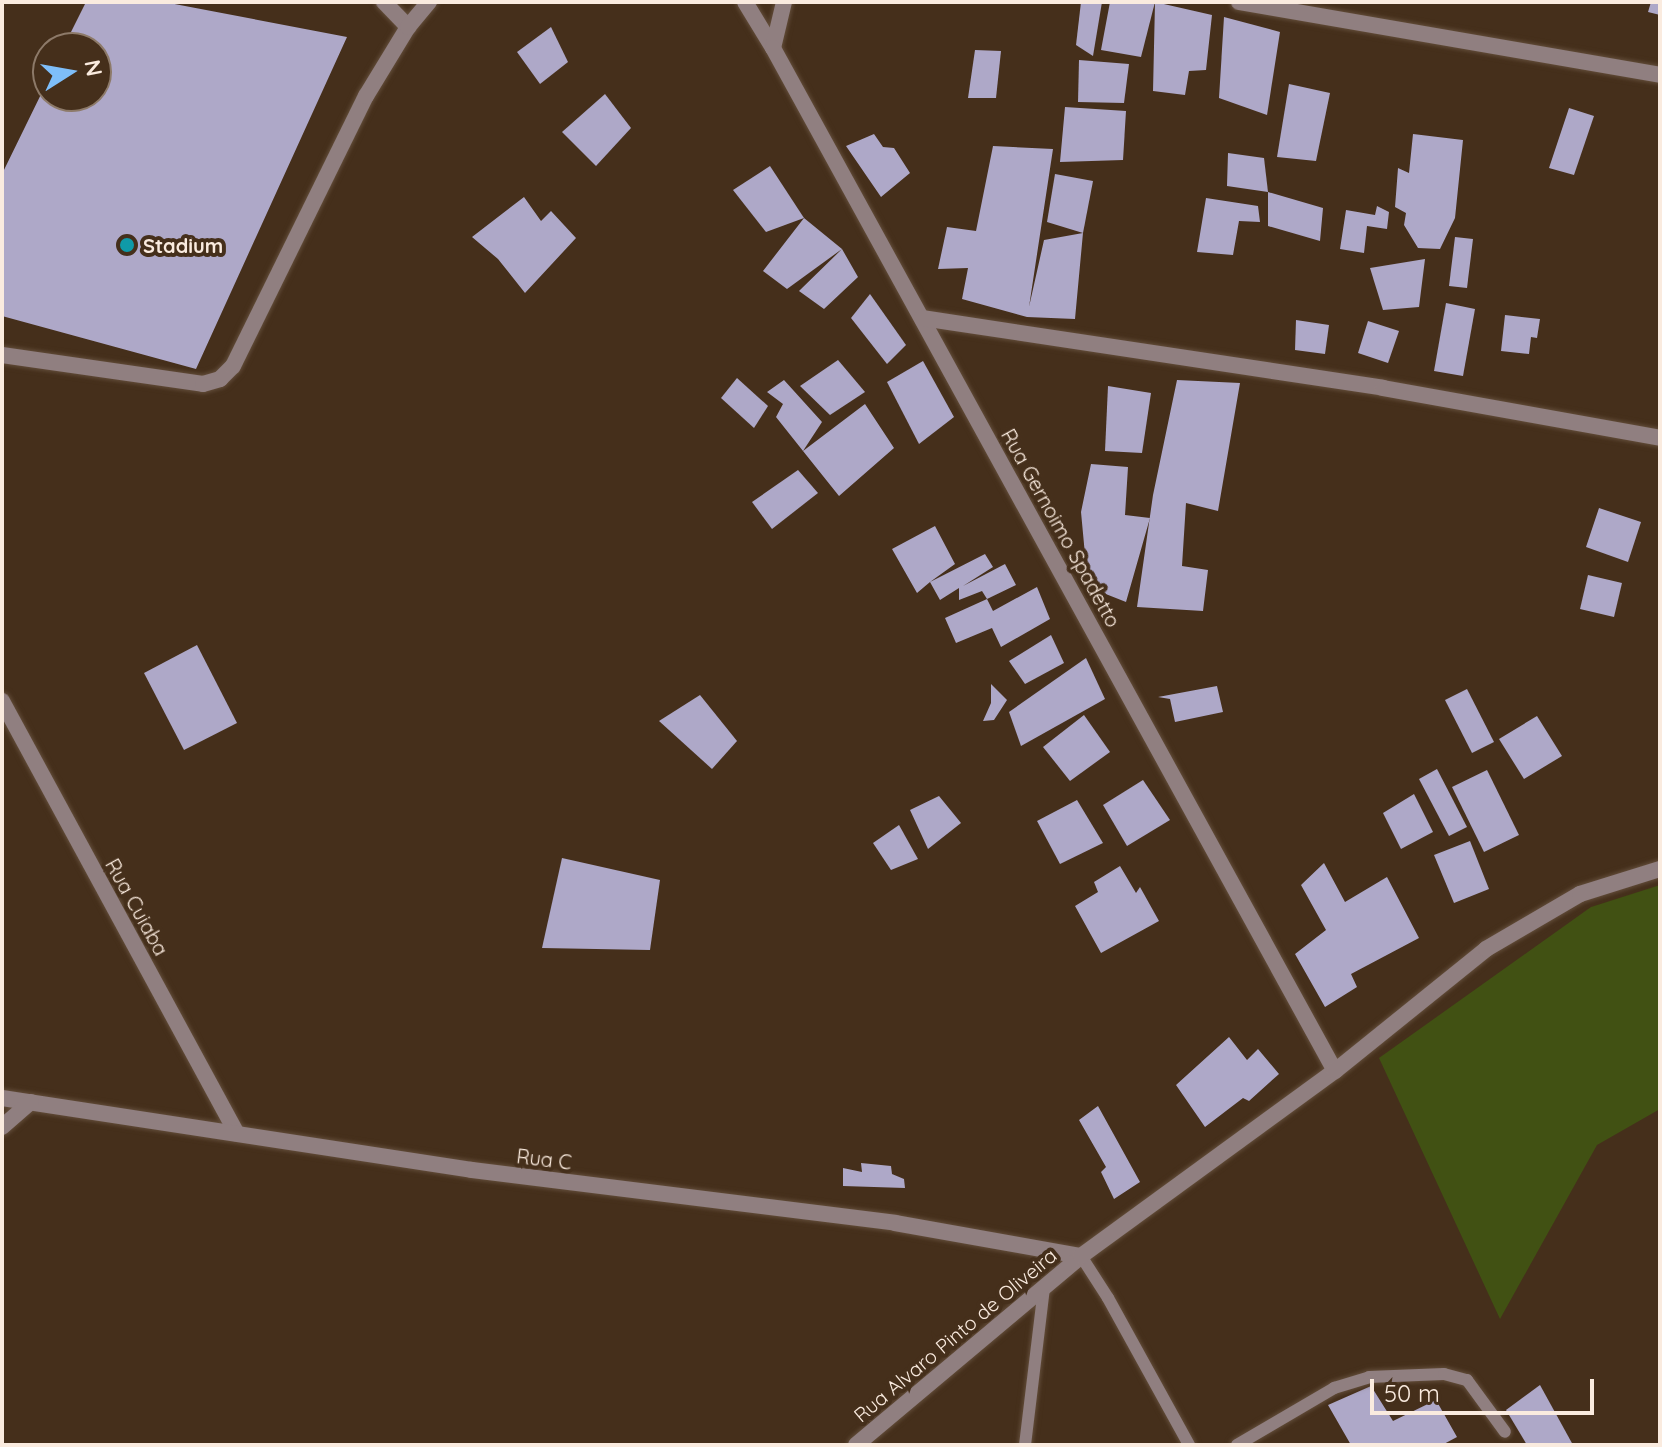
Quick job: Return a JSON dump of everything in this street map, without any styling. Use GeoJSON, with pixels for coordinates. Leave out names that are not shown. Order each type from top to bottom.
{"type":"FeatureCollection","features":[{"type":"Feature","properties":{"kind":"street"},"geometry":{"type":"LineString","coordinates":[[384,2],[408,27]]}},
{"type":"Feature","properties":{"kind":"street"},"geometry":{"type":"LineString","coordinates":[[2,355],[203,384],[220,379],[233,366],[366,96],[408,27],[429,2]]}},
{"type":"Feature","properties":{"kind":"street","name":"Rua Gernoimo Spadetto"},"geometry":{"type":"LineString","coordinates":[[745,2],[1335,1071]]}},
{"type":"Feature","properties":{"kind":"street"},"geometry":{"type":"LineString","coordinates":[[773,48],[784,2]]}},
{"type":"Feature","properties":{"kind":"street"},"geometry":{"type":"LineString","coordinates":[[1239,2],[1660,75]]}},
{"type":"Feature","properties":{"kind":"street"},"geometry":{"type":"LineString","coordinates":[[922,318],[1383,388],[1660,438]]}},
{"type":"Feature","properties":{"kind":"street","name":"Rua Cuiaba"},"geometry":{"type":"LineString","coordinates":[[2,701],[237,1133]]}},
{"type":"Feature","properties":{"kind":"street","name":"Rua Alvaro Pinto de Oliveira"},"geometry":{"type":"LineString","coordinates":[[856,1445],[1081,1256],[1335,1071],[1486,949],[1580,894],[1660,869]]}},
{"type":"Feature","properties":{"kind":"street","name":"Rua C"},"geometry":{"type":"LineString","coordinates":[[2,1098],[472,1170],[895,1223],[1081,1256]]}},
{"type":"Feature","properties":{"kind":"street"},"geometry":{"type":"LineString","coordinates":[[2,1127],[31,1102]]}},
{"type":"Feature","properties":{"kind":"lane"},"geometry":{"type":"LineString","coordinates":[[1081,1256],[1108,1298],[1189,1445]]}},
{"type":"Feature","properties":{"kind":"lane"},"geometry":{"type":"LineString","coordinates":[[1025,1445],[1044,1287]]}},
{"type":"Feature","properties":{"kind":"lane"},"geometry":{"type":"LineString","coordinates":[[1237,1445],[1334,1388],[1369,1377],[1444,1374],[1467,1380],[1505,1432]]}},
{"type":"Feature","properties":{"kind":"green space"},"geometry":{"type":"Polygon","coordinates":[[[1660,885],[1660,1109],[1597,1145],[1500,1319],[1379,1058],[1591,907],[1660,885]]]}},
{"type":"Feature","properties":{"kind":"building","name":"Stadium"},"geometry":{"type":"Polygon","coordinates":[[[86,2],[164,2],[347,37],[196,369],[2,316],[2,174],[32,112],[112,112],[112,32],[71,32],[86,2]]]}},
{"type":"Feature","properties":{"kind":"building"},"geometry":{"type":"Polygon","coordinates":[[[1081,2],[1102,2],[1093,56],[1076,45],[1081,2]]]}},
{"type":"Feature","properties":{"kind":"building"},"geometry":{"type":"Polygon","coordinates":[[[1110,2],[1155,2],[1141,57],[1101,50],[1110,2]]]}},
{"type":"Feature","properties":{"kind":"building"},"geometry":{"type":"Polygon","coordinates":[[[1155,2],[1212,15],[1206,70],[1189,71],[1185,95],[1153,91],[1155,2]]]}},
{"type":"Feature","properties":{"kind":"building"},"geometry":{"type":"Polygon","coordinates":[[[1651,2],[1660,2],[1660,15],[1648,12],[1651,2]]]}},
{"type":"Feature","properties":{"kind":"building"},"geometry":{"type":"Polygon","coordinates":[[[1224,17],[1280,32],[1267,115],[1219,98],[1224,17]]]}},
{"type":"Feature","properties":{"kind":"building"},"geometry":{"type":"Polygon","coordinates":[[[551,27],[568,62],[540,84],[517,52],[551,27]]]}},
{"type":"Feature","properties":{"kind":"building"},"geometry":{"type":"Polygon","coordinates":[[[975,50],[1001,51],[996,98],[968,98],[975,50]]]}},
{"type":"Feature","properties":{"kind":"building"},"geometry":{"type":"Polygon","coordinates":[[[1079,60],[1129,64],[1124,103],[1078,102],[1079,60]]]}},
{"type":"Feature","properties":{"kind":"building"},"geometry":{"type":"Polygon","coordinates":[[[1289,84],[1330,93],[1316,161],[1277,157],[1289,84]]]}},
{"type":"Feature","properties":{"kind":"building"},"geometry":{"type":"Polygon","coordinates":[[[605,94],[631,128],[596,166],[562,132],[605,94]]]}},
{"type":"Feature","properties":{"kind":"building"},"geometry":{"type":"Polygon","coordinates":[[[1065,107],[1126,111],[1123,160],[1060,162],[1065,107]]]}},
{"type":"Feature","properties":{"kind":"building"},"geometry":{"type":"Polygon","coordinates":[[[1569,108],[1594,116],[1574,175],[1549,168],[1569,108]]]}},
{"type":"Feature","properties":{"kind":"building"},"geometry":{"type":"Polygon","coordinates":[[[874,134],[883,147],[894,148],[910,173],[881,197],[846,146],[874,134]]]}},
{"type":"Feature","properties":{"kind":"building"},"geometry":{"type":"Polygon","coordinates":[[[1413,134],[1463,140],[1455,218],[1440,249],[1418,248],[1404,225],[1406,213],[1395,207],[1398,168],[1409,173],[1413,134]]]}},
{"type":"Feature","properties":{"kind":"building"},"geometry":{"type":"Polygon","coordinates":[[[993,146],[1053,149],[1029,307],[1044,240],[1083,233],[1075,319],[1027,317],[962,299],[968,268],[938,269],[947,227],[976,231],[993,146]]]}},
{"type":"Feature","properties":{"kind":"building"},"geometry":{"type":"Polygon","coordinates":[[[1228,153],[1264,158],[1268,192],[1227,186],[1228,153]]]}},
{"type":"Feature","properties":{"kind":"building"},"geometry":{"type":"Polygon","coordinates":[[[770,166],[804,218],[766,232],[733,190],[770,166]]]}},
{"type":"Feature","properties":{"kind":"building"},"geometry":{"type":"Polygon","coordinates":[[[1055,174],[1093,181],[1083,233],[1047,222],[1055,174]]]}},
{"type":"Feature","properties":{"kind":"building"},"geometry":{"type":"Polygon","coordinates":[[[1268,192],[1323,208],[1320,241],[1268,226],[1268,192]]]}},
{"type":"Feature","properties":{"kind":"building"},"geometry":{"type":"Polygon","coordinates":[[[524,197],[541,221],[551,211],[576,238],[525,293],[498,259],[472,237],[524,197]]]}},
{"type":"Feature","properties":{"kind":"building"},"geometry":{"type":"Polygon","coordinates":[[[1206,198],[1258,206],[1260,222],[1239,221],[1233,255],[1197,252],[1206,198]]]}},
{"type":"Feature","properties":{"kind":"building"},"geometry":{"type":"Polygon","coordinates":[[[1377,206],[1389,212],[1387,229],[1367,226],[1364,253],[1340,249],[1346,210],[1375,215],[1377,206]]]}},
{"type":"Feature","properties":{"kind":"building"},"geometry":{"type":"Polygon","coordinates":[[[804,218],[842,249],[787,289],[763,271],[804,218]]]}},
{"type":"Feature","properties":{"kind":"building"},"geometry":{"type":"Polygon","coordinates":[[[1455,237],[1473,239],[1467,288],[1449,286],[1455,237]]]}},
{"type":"Feature","properties":{"kind":"building"},"geometry":{"type":"Polygon","coordinates":[[[842,249],[858,277],[824,309],[799,291],[842,249]]]}},
{"type":"Feature","properties":{"kind":"building"},"geometry":{"type":"Polygon","coordinates":[[[1425,259],[1419,307],[1383,310],[1370,268],[1425,259]]]}},
{"type":"Feature","properties":{"kind":"building"},"geometry":{"type":"Polygon","coordinates":[[[870,294],[906,345],[887,364],[851,318],[870,294]]]}},
{"type":"Feature","properties":{"kind":"building"},"geometry":{"type":"Polygon","coordinates":[[[1446,303],[1475,309],[1463,376],[1434,371],[1446,303]]]}},
{"type":"Feature","properties":{"kind":"building"},"geometry":{"type":"Polygon","coordinates":[[[1505,315],[1540,319],[1537,338],[1531,337],[1529,354],[1501,351],[1505,315]]]}},
{"type":"Feature","properties":{"kind":"building"},"geometry":{"type":"Polygon","coordinates":[[[1296,320],[1329,325],[1325,354],[1295,350],[1296,320]]]}},
{"type":"Feature","properties":{"kind":"building"},"geometry":{"type":"Polygon","coordinates":[[[1368,321],[1399,331],[1388,363],[1358,353],[1368,321]]]}},
{"type":"Feature","properties":{"kind":"building"},"geometry":{"type":"Polygon","coordinates":[[[838,360],[865,392],[830,415],[800,386],[838,360]]]}},
{"type":"Feature","properties":{"kind":"building"},"geometry":{"type":"Polygon","coordinates":[[[923,361],[954,417],[919,444],[887,382],[923,361]]]}},
{"type":"Feature","properties":{"kind":"building"},"geometry":{"type":"Polygon","coordinates":[[[737,378],[768,406],[754,428],[721,398],[737,378]]]}},
{"type":"Feature","properties":{"kind":"building"},"geometry":{"type":"Polygon","coordinates":[[[784,380],[822,422],[803,451],[776,417],[783,404],[767,392],[784,380]]]}},
{"type":"Feature","properties":{"kind":"building"},"geometry":{"type":"Polygon","coordinates":[[[1177,380],[1240,383],[1218,511],[1186,503],[1182,566],[1208,570],[1203,611],[1137,607],[1153,495],[1177,380]]]}},
{"type":"Feature","properties":{"kind":"building"},"geometry":{"type":"Polygon","coordinates":[[[1108,386],[1151,393],[1142,453],[1105,451],[1108,386]]]}},
{"type":"Feature","properties":{"kind":"building"},"geometry":{"type":"Polygon","coordinates":[[[865,404],[894,448],[839,496],[803,451],[865,404]]]}},
{"type":"Feature","properties":{"kind":"building"},"geometry":{"type":"Polygon","coordinates":[[[1091,464],[1128,467],[1125,515],[1150,518],[1126,602],[1088,587],[1081,512],[1091,464]]]}},
{"type":"Feature","properties":{"kind":"building"},"geometry":{"type":"Polygon","coordinates":[[[798,470],[818,493],[772,529],[752,502],[798,470]]]}},
{"type":"Feature","properties":{"kind":"building"},"geometry":{"type":"Polygon","coordinates":[[[1599,508],[1641,522],[1628,562],[1586,547],[1599,508]]]}},
{"type":"Feature","properties":{"kind":"building"},"geometry":{"type":"Polygon","coordinates":[[[935,526],[955,564],[917,593],[892,549],[935,526]]]}},
{"type":"Feature","properties":{"kind":"building"},"geometry":{"type":"Polygon","coordinates":[[[985,554],[993,567],[963,586],[1005,564],[1016,585],[987,599],[982,591],[959,600],[959,588],[940,600],[930,582],[985,554]]]}},
{"type":"Feature","properties":{"kind":"building"},"geometry":{"type":"Polygon","coordinates":[[[1588,575],[1622,583],[1614,617],[1580,609],[1588,575]]]}},
{"type":"Feature","properties":{"kind":"building"},"geometry":{"type":"Polygon","coordinates":[[[1037,587],[1050,619],[1001,647],[992,628],[956,643],[945,618],[987,599],[993,611],[1037,587]]]}},
{"type":"Feature","properties":{"kind":"building"},"geometry":{"type":"Polygon","coordinates":[[[1051,635],[1064,663],[1025,684],[1009,661],[1051,635]]]}},
{"type":"Feature","properties":{"kind":"building"},"geometry":{"type":"Polygon","coordinates":[[[197,645],[237,723],[184,750],[144,673],[197,645]]]}},
{"type":"Feature","properties":{"kind":"building"},"geometry":{"type":"Polygon","coordinates":[[[1086,658],[1105,699],[1021,746],[1009,712],[1086,658]]]}},
{"type":"Feature","properties":{"kind":"building"},"geometry":{"type":"Polygon","coordinates":[[[991,684],[1007,700],[994,720],[983,721],[991,703],[991,684]]]}},
{"type":"Feature","properties":{"kind":"building"},"geometry":{"type":"Polygon","coordinates":[[[1217,686],[1223,712],[1175,722],[1170,699],[1158,697],[1217,686]]]}},
{"type":"Feature","properties":{"kind":"building"},"geometry":{"type":"Polygon","coordinates":[[[1467,689],[1494,742],[1472,753],[1445,700],[1467,689]]]}},
{"type":"Feature","properties":{"kind":"building"},"geometry":{"type":"Polygon","coordinates":[[[700,695],[737,741],[712,769],[659,721],[700,695]]]}},
{"type":"Feature","properties":{"kind":"building"},"geometry":{"type":"Polygon","coordinates":[[[1084,715],[1110,752],[1070,781],[1043,747],[1084,715]]]}},
{"type":"Feature","properties":{"kind":"building"},"geometry":{"type":"Polygon","coordinates":[[[1537,716],[1562,756],[1524,779],[1499,739],[1537,716]]]}},
{"type":"Feature","properties":{"kind":"building"},"geometry":{"type":"Polygon","coordinates":[[[1437,769],[1467,827],[1449,836],[1419,779],[1437,769]]]}},
{"type":"Feature","properties":{"kind":"building"},"geometry":{"type":"Polygon","coordinates":[[[1487,770],[1519,835],[1484,852],[1452,787],[1487,770]]]}},
{"type":"Feature","properties":{"kind":"building"},"geometry":{"type":"Polygon","coordinates":[[[1143,780],[1170,820],[1127,846],[1103,805],[1143,780]]]}},
{"type":"Feature","properties":{"kind":"building"},"geometry":{"type":"Polygon","coordinates":[[[1414,794],[1433,832],[1401,849],[1383,813],[1414,794]]]}},
{"type":"Feature","properties":{"kind":"building"},"geometry":{"type":"Polygon","coordinates":[[[939,796],[961,823],[928,849],[910,810],[939,796]]]}},
{"type":"Feature","properties":{"kind":"building"},"geometry":{"type":"Polygon","coordinates":[[[1077,800],[1103,843],[1060,864],[1037,821],[1077,800]]]}},
{"type":"Feature","properties":{"kind":"building"},"geometry":{"type":"Polygon","coordinates":[[[899,825],[918,859],[891,870],[873,843],[899,825]]]}},
{"type":"Feature","properties":{"kind":"building"},"geometry":{"type":"Polygon","coordinates":[[[1470,841],[1489,889],[1454,903],[1434,855],[1470,841]]]}},
{"type":"Feature","properties":{"kind":"building"},"geometry":{"type":"Polygon","coordinates":[[[562,858],[660,880],[650,950],[542,948],[562,858]]]}},
{"type":"Feature","properties":{"kind":"building"},"geometry":{"type":"Polygon","coordinates":[[[1324,863],[1345,902],[1387,877],[1419,938],[1351,974],[1357,987],[1325,1007],[1295,954],[1326,930],[1301,885],[1324,863]]]}},
{"type":"Feature","properties":{"kind":"building"},"geometry":{"type":"Polygon","coordinates":[[[1120,866],[1136,893],[1140,887],[1159,921],[1101,953],[1075,906],[1098,892],[1094,882],[1120,866]]]}},
{"type":"Feature","properties":{"kind":"building"},"geometry":{"type":"Polygon","coordinates":[[[1229,1037],[1247,1060],[1258,1049],[1279,1074],[1249,1101],[1243,1098],[1205,1127],[1176,1085],[1229,1037]]]}},
{"type":"Feature","properties":{"kind":"building"},"geometry":{"type":"Polygon","coordinates":[[[1098,1106],[1140,1182],[1114,1199],[1101,1172],[1106,1167],[1079,1120],[1098,1106]]]}},
{"type":"Feature","properties":{"kind":"building"},"geometry":{"type":"Polygon","coordinates":[[[861,1163],[891,1166],[892,1174],[904,1179],[905,1188],[843,1186],[843,1168],[862,1172],[861,1163]]]}},
{"type":"Feature","properties":{"kind":"building"},"geometry":{"type":"Polygon","coordinates":[[[1540,1385],[1573,1445],[1527,1445],[1506,1410],[1540,1385]]]}},
{"type":"Feature","properties":{"kind":"building"},"geometry":{"type":"Polygon","coordinates":[[[1371,1386],[1393,1421],[1436,1400],[1457,1437],[1442,1445],[1351,1445],[1328,1405],[1371,1386]]]}},
{"type":"Feature","properties":{"kind":"place","name":"Stadium"},"geometry":{"type":"Point","coordinates":[127,245]}}]}
